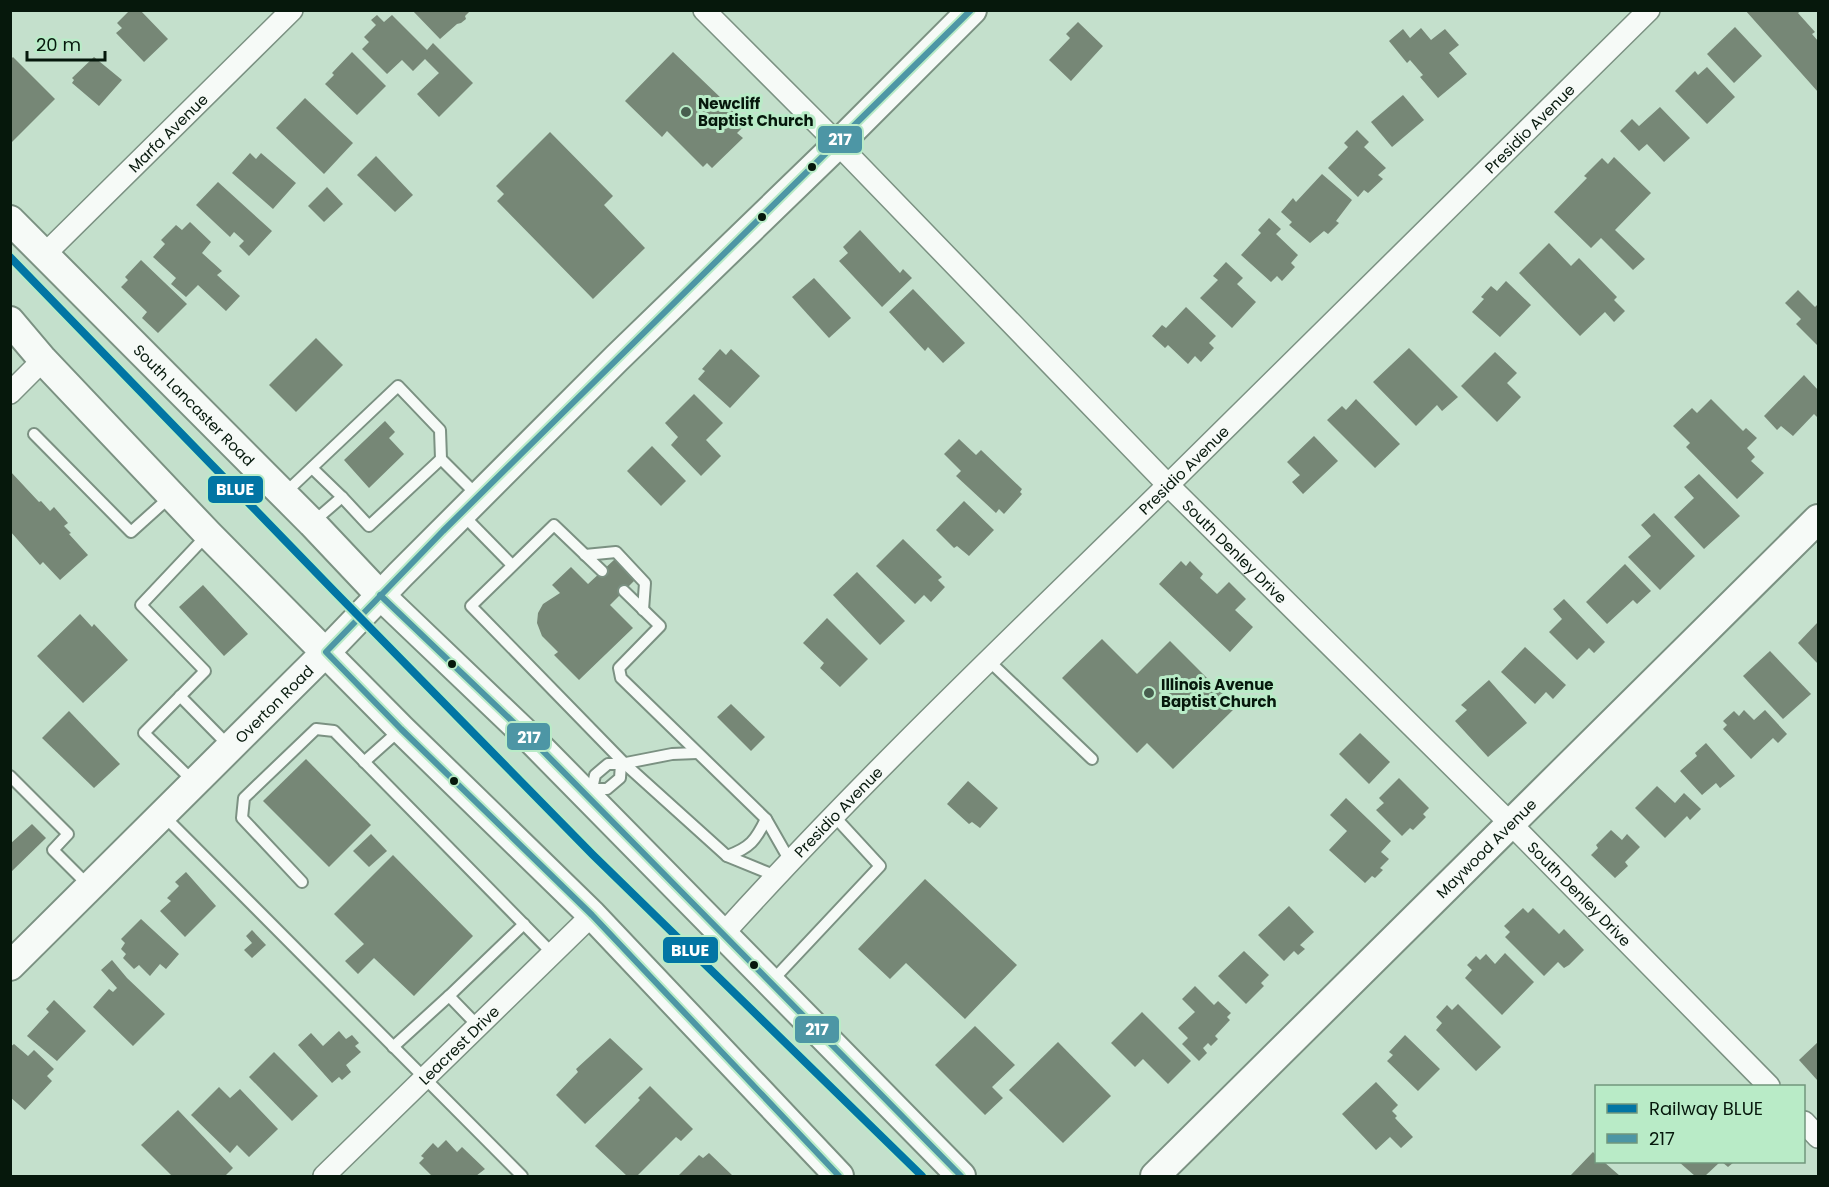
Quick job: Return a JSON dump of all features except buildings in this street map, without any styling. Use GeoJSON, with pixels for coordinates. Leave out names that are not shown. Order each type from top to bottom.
{"type":"FeatureCollection","features":[{"type":"Feature","properties":{"kind":"main road","name":"Overton Road"},"geometry":{"type":"LineString","coordinates":[[10,966],[326,652],[616,358],[838,144],[972,10]]}},
{"type":"Feature","properties":{"kind":"main road","name":"South Lancaster Road"},"geometry":{"type":"LineString","coordinates":[[10,220],[312,523],[380,595],[589,792],[723,934],[961,1176]]}},
{"type":"Feature","properties":{"kind":"main road"},"geometry":{"type":"LineString","coordinates":[[10,321],[43,360],[208,534],[401,729],[592,915],[839,1176]]}},
{"type":"Feature","properties":{"kind":"main road","name":"Maywood Avenue"},"geometry":{"type":"LineString","coordinates":[[1155,1176],[1818,519]]}},
{"type":"Feature","properties":{"kind":"street","name":"Marfa Avenue"},"geometry":{"type":"LineString","coordinates":[[44,255],[292,10]]}},
{"type":"Feature","properties":{"kind":"street","name":"South Denley Drive"},"geometry":{"type":"LineString","coordinates":[[704,10],[838,144],[1168,485],[1511,824],[1768,1085]]}},
{"type":"Feature","properties":{"kind":"street","name":"Presidio Avenue"},"geometry":{"type":"LineString","coordinates":[[723,934],[834,816],[988,660],[1648,10]]}},
{"type":"Feature","properties":{"kind":"street"},"geometry":{"type":"LineString","coordinates":[[10,393],[43,360]]}},
{"type":"Feature","properties":{"kind":"street","name":"Leacrest Drive"},"geometry":{"type":"LineString","coordinates":[[324,1176],[592,915]]}},
{"type":"Feature","properties":{"kind":"street"},"geometry":{"type":"LineString","coordinates":[[1805,1124],[1818,1137]]}},
{"type":"Feature","properties":{"kind":"lane"},"geometry":{"type":"LineString","coordinates":[[283,494],[398,386],[440,430],[441,459],[512,565]]}},
{"type":"Feature","properties":{"kind":"lane"},"geometry":{"type":"LineString","coordinates":[[34,434],[131,532],[171,495]]}},
{"type":"Feature","properties":{"kind":"lane"},"geometry":{"type":"LineString","coordinates":[[312,468],[369,526],[441,459]]}},
{"type":"Feature","properties":{"kind":"lane"},"geometry":{"type":"LineString","coordinates":[[312,523],[342,497]]}},
{"type":"Feature","properties":{"kind":"lane"},"geometry":{"type":"LineString","coordinates":[[603,571],[554,525],[471,606],[623,764],[727,856],[783,869]]}},
{"type":"Feature","properties":{"kind":"lane"},"geometry":{"type":"LineString","coordinates":[[195,783],[144,733],[205,670],[141,605],[208,534]]}},
{"type":"Feature","properties":{"kind":"lane"},"geometry":{"type":"LineString","coordinates":[[585,555],[616,552],[645,583],[643,610]]}},
{"type":"Feature","properties":{"kind":"lane"},"geometry":{"type":"LineString","coordinates":[[624,591],[660,626],[619,668],[621,678],[766,819],[783,869]]}},
{"type":"Feature","properties":{"kind":"lane"},"geometry":{"type":"LineString","coordinates":[[988,660],[1092,759]]}},
{"type":"Feature","properties":{"kind":"lane"},"geometry":{"type":"LineString","coordinates":[[180,696],[230,747]]}},
{"type":"Feature","properties":{"kind":"lane"},"geometry":{"type":"LineString","coordinates":[[302,882],[242,818],[244,798],[316,729],[334,731],[552,953]]}},
{"type":"Feature","properties":{"kind":"lane"},"geometry":{"type":"LineString","coordinates":[[364,762],[401,729]]}},
{"type":"Feature","properties":{"kind":"lane"},"geometry":{"type":"LineString","coordinates":[[623,764],[621,777],[607,789],[589,792],[595,775],[608,764],[623,764],[672,754],[697,753]]}},
{"type":"Feature","properties":{"kind":"lane"},"geometry":{"type":"LineString","coordinates":[[10,776],[68,834],[53,850],[90,887]]}},
{"type":"Feature","properties":{"kind":"lane"},"geometry":{"type":"LineString","coordinates":[[163,815],[522,1176]]}},
{"type":"Feature","properties":{"kind":"lane"},"geometry":{"type":"LineString","coordinates":[[771,982],[880,866],[834,816]]}},
{"type":"Feature","properties":{"kind":"lane"},"geometry":{"type":"LineString","coordinates":[[727,856],[743,851],[757,839],[766,819]]}},
{"type":"Feature","properties":{"kind":"lane"},"geometry":{"type":"LineString","coordinates":[[393,1047],[524,924]]}},
{"type":"Feature","properties":{"kind":"lane"},"geometry":{"type":"LineString","coordinates":[[449,996],[478,1026]]}},
{"type":"Feature","properties":{"kind":"rail line","name":"BLUE"},"geometry":{"type":"LineString","coordinates":[[10,257],[593,855],[922,1176]]}},
{"type":"Feature","properties":{"kind":"transit line","name":"217"},"geometry":{"type":"LineString","coordinates":[[839,1176],[592,915],[401,729],[326,652],[443,531],[971,10]]}},
{"type":"Feature","properties":{"kind":"transit line","name":"217"},"geometry":{"type":"LineString","coordinates":[[380,595],[534,742],[961,1176]]}},
{"type":"Feature","properties":{"kind":"place","name":"Newcliff Baptist Church"},"geometry":{"type":"Point","coordinates":[686,112]}},
{"type":"Feature","properties":{"kind":"place","name":"Illinois Avenue Baptist Church"},"geometry":{"type":"Point","coordinates":[1149,693]}}]}
